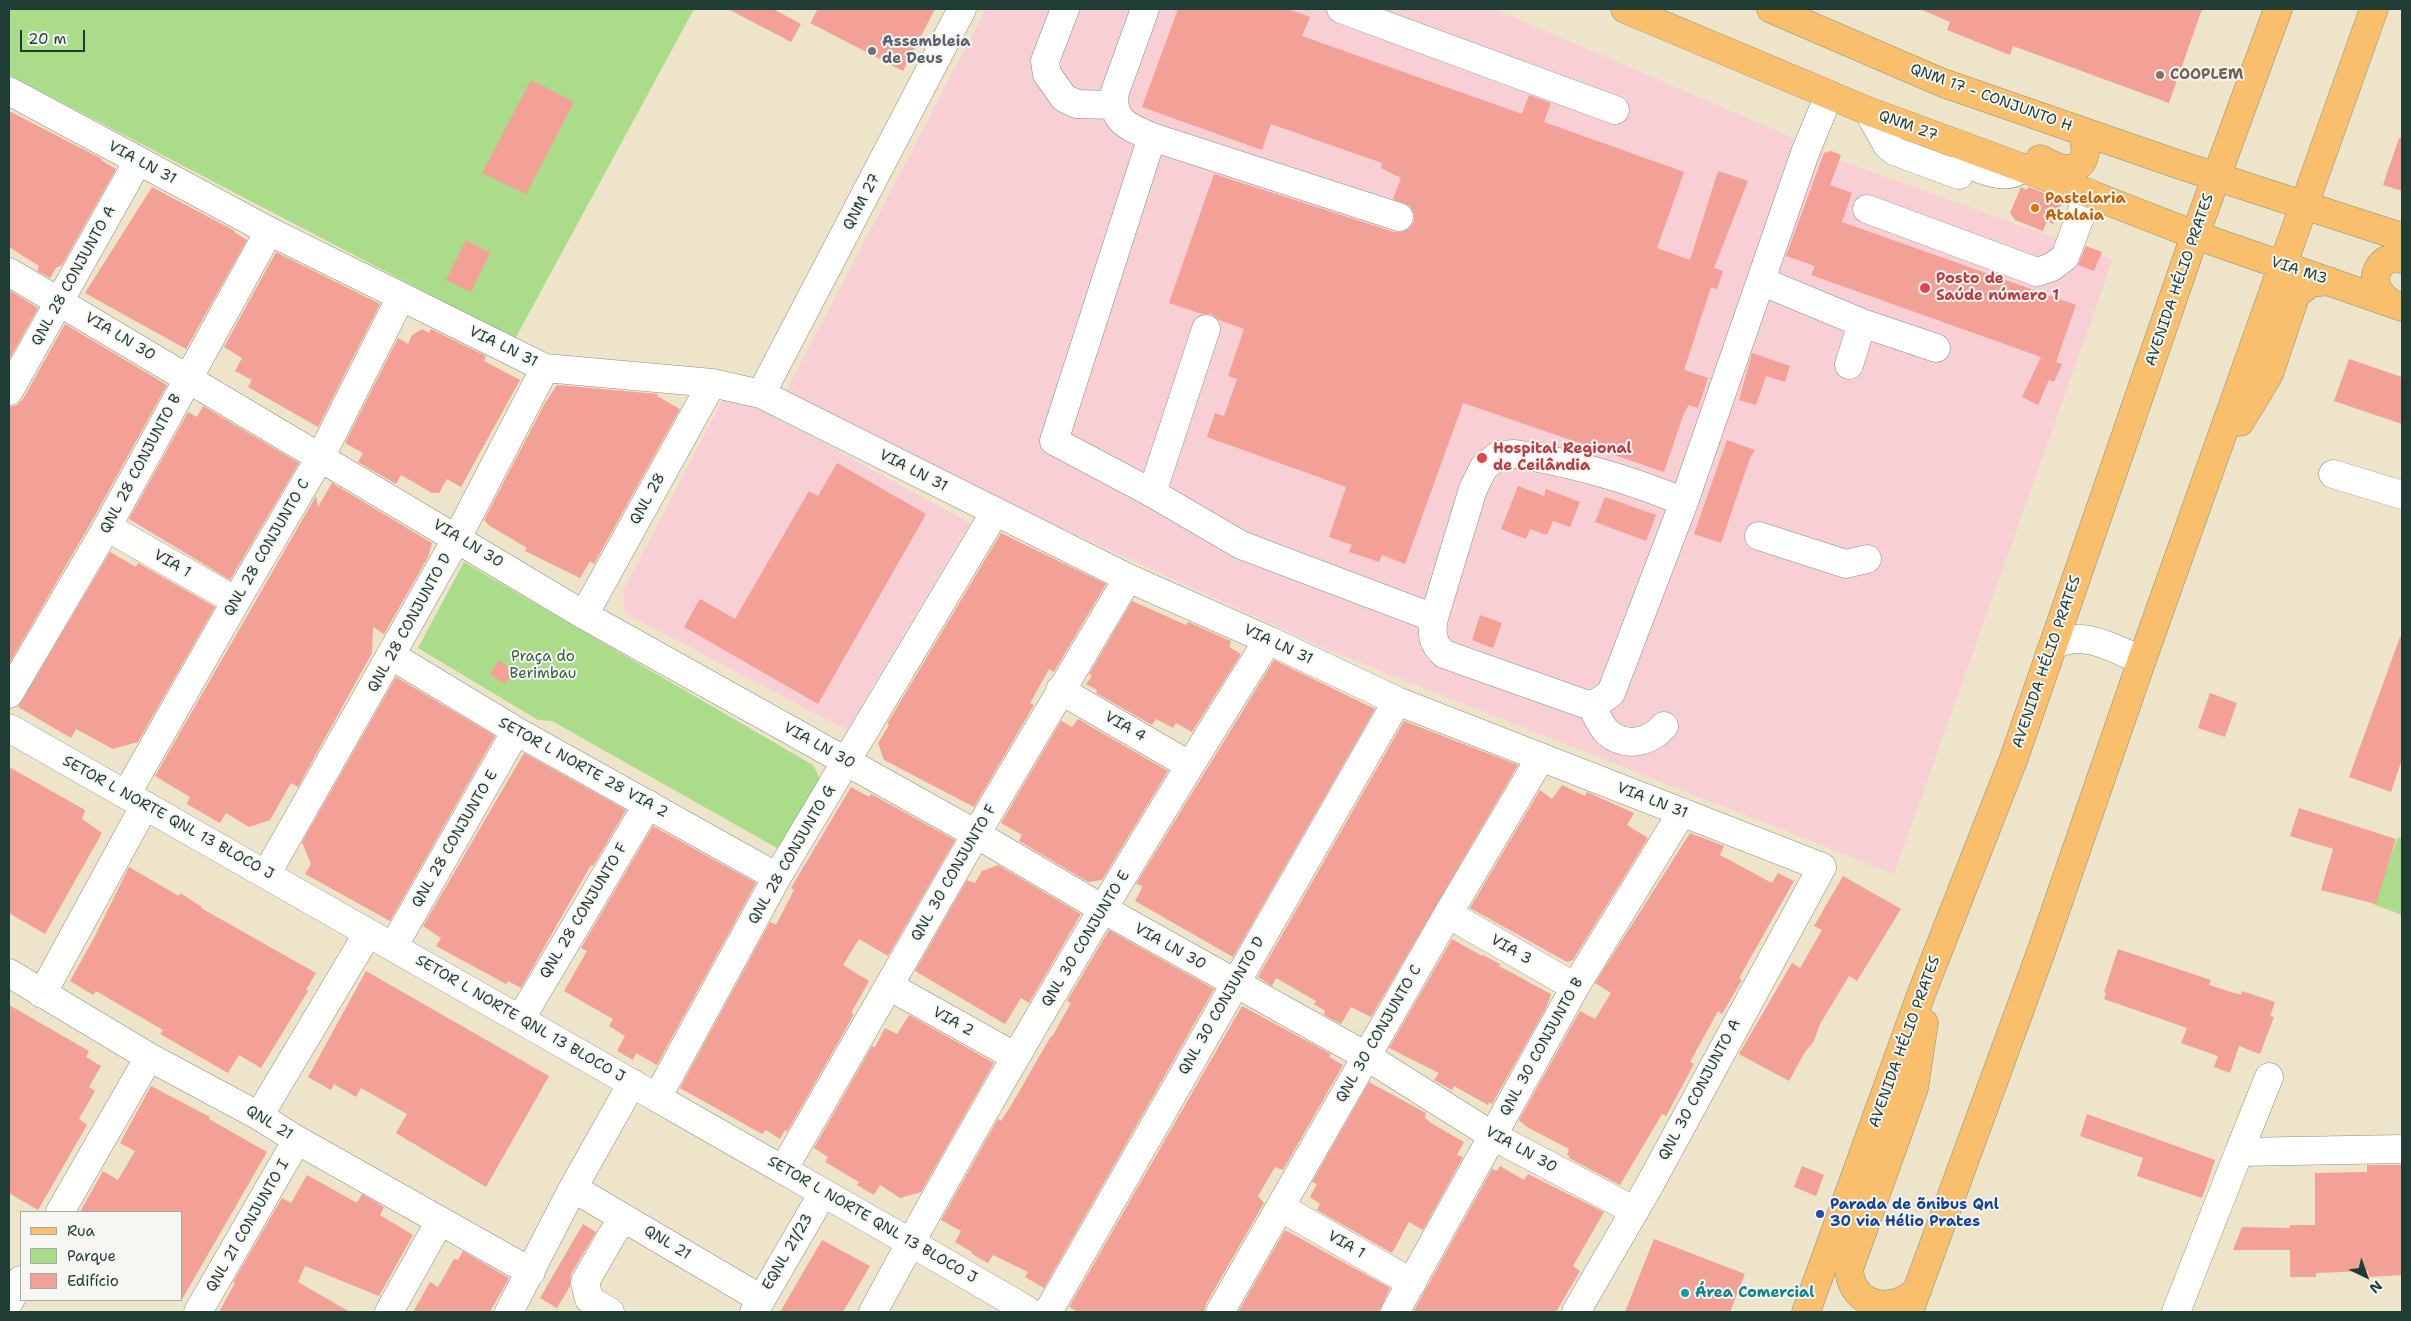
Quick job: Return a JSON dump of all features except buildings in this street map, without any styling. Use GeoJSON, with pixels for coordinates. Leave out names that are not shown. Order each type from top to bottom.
{"type":"FeatureCollection","features":[{"type":"Feature","properties":{"kind":"main road","name":"QNM 27"},"geometry":{"type":"LineString","coordinates":[[1625,9],[1880,116],[2023,168],[2195,235]]}},
{"type":"Feature","properties":{"kind":"main road","name":"QNM 17 - CONJUNTO H"},"geometry":{"type":"LineString","coordinates":[[1771,9],[1943,83],[2081,132],[2216,176]]}},
{"type":"Feature","properties":{"kind":"main road","name":"AVENIDA HÉLIO PRATES"},"geometry":{"type":"LineString","coordinates":[[1806,1312],[1922,992],[1934,967],[2014,758],[2195,235],[2278,9]]}},
{"type":"Feature","properties":{"kind":"main road"},"geometry":{"type":"LineString","coordinates":[[1914,1301],[2041,952],[2142,660],[2306,205],[2374,9]]}},
{"type":"Feature","properties":{"kind":"main road"},"geometry":{"type":"LineString","coordinates":[[1880,116],[1973,132],[2062,168],[2069,169],[2082,162],[2085,156],[2087,146],[2081,132]]}},
{"type":"Feature","properties":{"kind":"main road"},"geometry":{"type":"LineString","coordinates":[[2216,176],[2402,237]]}},
{"type":"Feature","properties":{"kind":"main road","name":"VIA M3"},"geometry":{"type":"LineString","coordinates":[[2195,235],[2283,267],[2396,304]]}},
{"type":"Feature","properties":{"kind":"main road"},"geometry":{"type":"LineString","coordinates":[[2396,304],[2377,287],[2376,276],[2380,265],[2386,260],[2391,257],[2402,259]]}},
{"type":"Feature","properties":{"kind":"main road"},"geometry":{"type":"LineString","coordinates":[[2209,473],[2269,374],[2296,294],[2311,282],[2329,281]]}},
{"type":"Feature","properties":{"kind":"main road"},"geometry":{"type":"LineString","coordinates":[[1914,1301],[1912,1296],[1895,1304],[1868,1301],[1854,1289],[1849,1269],[1914,1088],[1934,967]]}},
{"type":"Feature","properties":{"kind":"street","name":"QNM 27"},"geometry":{"type":"LineString","coordinates":[[761,394],[962,9]]}},
{"type":"Feature","properties":{"kind":"street"},"geometry":{"type":"LineString","coordinates":[[1065,9],[1045,61],[1047,74],[1064,98],[1077,104],[1113,105]]}},
{"type":"Feature","properties":{"kind":"street"},"geometry":{"type":"LineString","coordinates":[[1145,9],[1115,92],[1113,105],[1117,115],[1126,125],[1152,137],[1399,218]]}},
{"type":"Feature","properties":{"kind":"street"},"geometry":{"type":"LineString","coordinates":[[1341,9],[1615,110]]}},
{"type":"Feature","properties":{"kind":"street","name":"VIA LN 31"},"geometry":{"type":"LineString","coordinates":[[9,92],[269,231],[545,368],[712,383],[761,394],[1128,578],[1268,640],[1397,701],[1822,867]]}},
{"type":"Feature","properties":{"kind":"street"},"geometry":{"type":"LineString","coordinates":[[1684,502],[1611,475],[1573,465],[1515,454],[1499,455],[1484,467],[1472,489],[1434,618],[1431,633],[1433,639],[1444,654],[1591,704],[1603,701],[1611,694],[1684,502],[1805,153],[1829,95]]}},
{"type":"Feature","properties":{"kind":"street"},"geometry":{"type":"LineString","coordinates":[[1152,137],[1054,441],[1152,493],[1241,544],[1434,618]]}},
{"type":"Feature","properties":{"kind":"street","name":"QNL 28 CONJUNTO A"},"geometry":{"type":"LineString","coordinates":[[9,391],[138,160]]}},
{"type":"Feature","properties":{"kind":"street"},"geometry":{"type":"LineString","coordinates":[[1867,209],[2037,272],[2052,267],[2065,257],[2089,193]]}},
{"type":"Feature","properties":{"kind":"street","name":"QNL 28 CONJUNTO B"},"geometry":{"type":"LineString","coordinates":[[9,694],[107,527],[269,231]]}},
{"type":"Feature","properties":{"kind":"street","name":"VIA LN 30"},"geometry":{"type":"LineString","coordinates":[[9,272],[321,456],[584,616],[976,834],[1103,909],[1366,1056],[1493,1136],[1634,1211]]}},
{"type":"Feature","properties":{"kind":"street"},"geometry":{"type":"LineString","coordinates":[[1761,281],[1862,323],[1936,348]]}},
{"type":"Feature","properties":{"kind":"street","name":"QNL 28 CONJUNTO C"},"geometry":{"type":"LineString","coordinates":[[42,994],[136,800],[236,601],[321,456],[402,297]]}},
{"type":"Feature","properties":{"kind":"street"},"geometry":{"type":"LineString","coordinates":[[1849,365],[1862,323]]}},
{"type":"Feature","properties":{"kind":"street"},"geometry":{"type":"LineString","coordinates":[[1152,493],[1206,329]]}},
{"type":"Feature","properties":{"kind":"street","name":"QNL 28 CONJUNTO D"},"geometry":{"type":"LineString","coordinates":[[266,873],[458,538],[545,368]]}},
{"type":"Feature","properties":{"kind":"street","name":"QNL 28"},"geometry":{"type":"LineString","coordinates":[[584,616],[712,383]]}},
{"type":"Feature","properties":{"kind":"street"},"geometry":{"type":"LineString","coordinates":[[2333,474],[2402,495]]}},
{"type":"Feature","properties":{"kind":"street","name":"QNL 28 CONJUNTO G"},"geometry":{"type":"LineString","coordinates":[[657,1098],[777,877],[995,512]]}},
{"type":"Feature","properties":{"kind":"street","name":"VIA 1"},"geometry":{"type":"LineString","coordinates":[[107,527],[236,601]]}},
{"type":"Feature","properties":{"kind":"street"},"geometry":{"type":"LineString","coordinates":[[1759,536],[1846,564],[1866,559]]}},
{"type":"Feature","properties":{"kind":"street","name":"QNL 30 CONJUNTO F"},"geometry":{"type":"LineString","coordinates":[[783,1170],[976,834],[1128,578]]}},
{"type":"Feature","properties":{"kind":"street"},"geometry":{"type":"LineString","coordinates":[[2053,646],[2068,638],[2083,638],[2142,660]]}},
{"type":"Feature","properties":{"kind":"street","name":"QNL 30 CONJUNTO E"},"geometry":{"type":"LineString","coordinates":[[873,1312],[1016,1057],[1189,765],[1268,640]]}},
{"type":"Feature","properties":{"kind":"street","name":"SETOR L NORTE 28 VIA 2"},"geometry":{"type":"LineString","coordinates":[[392,656],[516,731],[777,877]]}},
{"type":"Feature","properties":{"kind":"street","name":"VIA 4"},"geometry":{"type":"LineString","coordinates":[[1060,690],[1189,765]]}},
{"type":"Feature","properties":{"kind":"street","name":"QNL 30 CONJUNTO D"},"geometry":{"type":"LineString","coordinates":[[1048,1312],[1234,983],[1397,701]]}},
{"type":"Feature","properties":{"kind":"street"},"geometry":{"type":"LineString","coordinates":[[1591,704],[1607,732],[1624,741],[1642,741],[1658,733],[1664,726]]}},
{"type":"Feature","properties":{"kind":"street","name":"SETOR L NORTE QNL 13 BLOCO J"},"geometry":{"type":"LineString","coordinates":[[9,728],[266,873],[368,934],[521,1018],[1030,1312]]}},
{"type":"Feature","properties":{"kind":"street","name":"QNL 28 CONJUNTO E"},"geometry":{"type":"LineString","coordinates":[[393,947],[516,731]]}},
{"type":"Feature","properties":{"kind":"street","name":"QNL 30 CONJUNTO C"},"geometry":{"type":"LineString","coordinates":[[1220,1312],[1448,914],[1541,757]]}},
{"type":"Feature","properties":{"kind":"street","name":"QNL 28 CONJUNTO F"},"geometry":{"type":"LineString","coordinates":[[521,1018],[648,804]]}},
{"type":"Feature","properties":{"kind":"street","name":"QNL 30 CONJUNTO B"},"geometry":{"type":"LineString","coordinates":[[1395,1312],[1575,987],[1682,812]]}},
{"type":"Feature","properties":{"kind":"street","name":"QNL 30 CONJUNTO A"},"geometry":{"type":"LineString","coordinates":[[1576,1312],[1634,1211],[1822,867]]}},
{"type":"Feature","properties":{"kind":"street","name":"VIA 3"},"geometry":{"type":"LineString","coordinates":[[1448,914],[1575,987]]}},
{"type":"Feature","properties":{"kind":"street"},"geometry":{"type":"LineString","coordinates":[[259,1116],[368,934]]}},
{"type":"Feature","properties":{"kind":"street","name":"QNL 21"},"geometry":{"type":"LineString","coordinates":[[9,973],[149,1057],[259,1116],[297,1140],[531,1272]]}},
{"type":"Feature","properties":{"kind":"street","name":"VIA 2"},"geometry":{"type":"LineString","coordinates":[[889,986],[1016,1057]]}},
{"type":"Feature","properties":{"kind":"street"},"geometry":{"type":"LineString","coordinates":[[61,1211],[149,1057]]}},
{"type":"Feature","properties":{"kind":"street"},"geometry":{"type":"LineString","coordinates":[[2176,1312],[2269,1077]]}},
{"type":"Feature","properties":{"kind":"street"},"geometry":{"type":"LineString","coordinates":[[509,1312],[573,1188],[632,1082]]}},
{"type":"Feature","properties":{"kind":"street","name":"QNL 21 CONJUNTO I"},"geometry":{"type":"LineString","coordinates":[[198,1312],[297,1140]]}},
{"type":"Feature","properties":{"kind":"street"},"geometry":{"type":"LineString","coordinates":[[2239,1152],[2402,1149]]}},
{"type":"Feature","properties":{"kind":"street","name":"QNL 21"},"geometry":{"type":"LineString","coordinates":[[573,1188],[624,1218],[758,1305]]}},
{"type":"Feature","properties":{"kind":"street","name":"EQNL 21/23"},"geometry":{"type":"LineString","coordinates":[[758,1305],[823,1193]]}},
{"type":"Feature","properties":{"kind":"street","name":"VIA 1"},"geometry":{"type":"LineString","coordinates":[[1280,1207],[1412,1283]]}},
{"type":"Feature","properties":{"kind":"street"},"geometry":{"type":"LineString","coordinates":[[610,1312],[589,1299],[585,1282],[624,1218]]}},
{"type":"Feature","properties":{"kind":"street"},"geometry":{"type":"LineString","coordinates":[[389,1312],[440,1221]]}},
{"type":"Feature","properties":{"kind":"street"},"geometry":{"type":"LineString","coordinates":[[9,1302],[20,1282]]}},
{"type":"Feature","properties":{"kind":"shaded area","name":"Hospital Regional de Ceilândia"},"geometry":{"type":"Polygon","coordinates":[[[986,9],[1494,9],[1840,158],[1839,160],[2113,259],[1894,874],[1333,652],[1057,526],[786,391],[986,9]]]}},
{"type":"Feature","properties":{"kind":"shaded area"},"geometry":{"type":"Polygon","coordinates":[[[727,391],[970,523],[847,730],[625,613],[623,591],[727,391]]]}},
{"type":"Feature","properties":{"kind":"green space"},"geometry":{"type":"Polygon","coordinates":[[[9,9],[694,9],[515,339],[9,75],[9,9]]]}},
{"type":"Feature","properties":{"kind":"green space","name":"Praça do Berimbau"},"geometry":{"type":"Polygon","coordinates":[[[464,562],[813,765],[820,779],[784,852],[552,721],[538,720],[418,648],[464,562]]]}},
{"type":"Feature","properties":{"kind":"green space"},"geometry":{"type":"Polygon","coordinates":[[[2398,837],[2402,839],[2402,915],[2373,904],[2398,837]]]}},
{"type":"Feature","properties":{"kind":"place","name":"Assembleia de Deus"},"geometry":{"type":"Point","coordinates":[872,51]}},
{"type":"Feature","properties":{"kind":"place","name":"COOPLEM"},"geometry":{"type":"Point","coordinates":[2160,75]}},
{"type":"Feature","properties":{"kind":"place","name":"Pastelaria Atalaia"},"geometry":{"type":"Point","coordinates":[2035,208]}},
{"type":"Feature","properties":{"kind":"place","name":"Posto de Saúde número 1"},"geometry":{"type":"Point","coordinates":[1925,288]}},
{"type":"Feature","properties":{"kind":"place","name":"Hospital Regional de Ceilândia"},"geometry":{"type":"Point","coordinates":[1482,458]}},
{"type":"Feature","properties":{"kind":"place","name":"Parada de õnibus Qnl 30 via Hélio Prates"},"geometry":{"type":"Point","coordinates":[1820,1214]}},
{"type":"Feature","properties":{"kind":"place","name":"Área Comercial"},"geometry":{"type":"Point","coordinates":[1685,1293]}}]}
